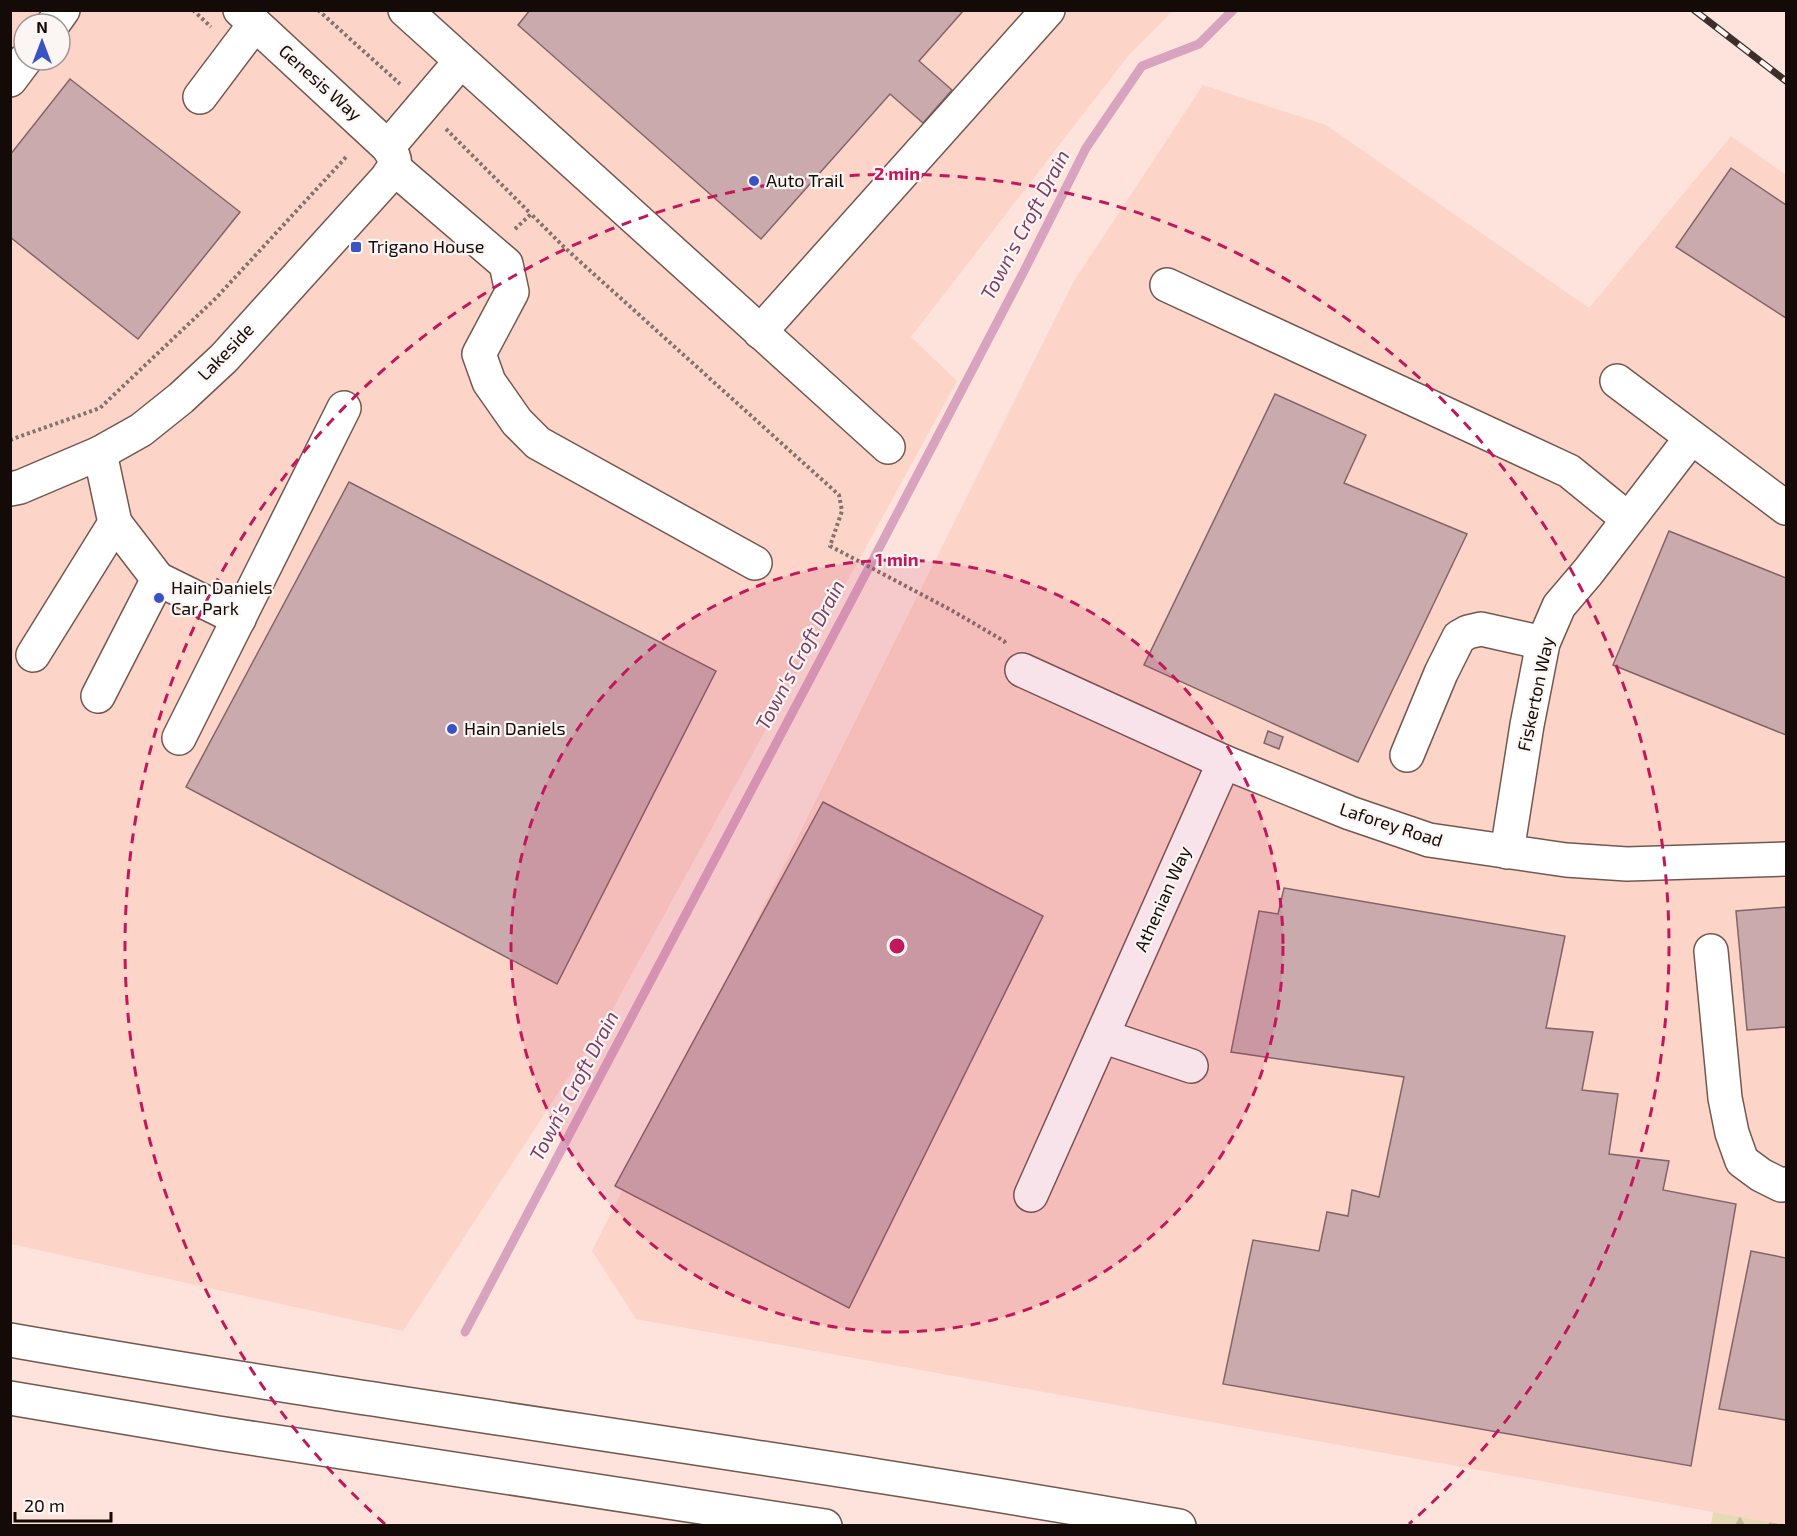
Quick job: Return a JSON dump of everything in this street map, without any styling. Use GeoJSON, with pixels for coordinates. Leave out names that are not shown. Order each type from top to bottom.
{"type":"FeatureCollection","features":[{"type":"Feature","properties":{"kind":"main road"},"geometry":{"type":"LineString","coordinates":[[405,10],[888,447]]}},
{"type":"Feature","properties":{"kind":"main road"},"geometry":{"type":"LineString","coordinates":[[760,332],[1048,10]]}},
{"type":"Feature","properties":{"kind":"main road"},"geometry":{"type":"LineString","coordinates":[[200,97],[248,17]]}},
{"type":"Feature","properties":{"kind":"main road","name":"Genesis Way"},"geometry":{"type":"LineString","coordinates":[[248,17],[506,264],[512,292],[479,354],[489,382],[517,422],[538,443],[755,563]]}},
{"type":"Feature","properties":{"kind":"main road","name":"Lakeside"},"geometry":{"type":"LineString","coordinates":[[10,489],[20,487],[100,453],[141,430],[181,398],[224,358],[386,179],[393,158],[461,61]]}},
{"type":"Feature","properties":{"kind":"main road"},"geometry":{"type":"LineString","coordinates":[[1167,285],[1569,471],[1628,519]]}},
{"type":"Feature","properties":{"kind":"main road"},"geometry":{"type":"LineString","coordinates":[[1617,381],[1786,508]]}},
{"type":"Feature","properties":{"kind":"main road"},"geometry":{"type":"LineString","coordinates":[[179,738],[344,408]]}},
{"type":"Feature","properties":{"kind":"main road","name":"Fiskerton Way"},"geometry":{"type":"LineString","coordinates":[[1507,852],[1543,643],[1559,606],[1691,438]]}},
{"type":"Feature","properties":{"kind":"main road"},"geometry":{"type":"LineString","coordinates":[[100,453],[115,522],[158,579],[238,619]]}},
{"type":"Feature","properties":{"kind":"main road"},"geometry":{"type":"LineString","coordinates":[[33,655],[115,522]]}},
{"type":"Feature","properties":{"kind":"main road"},"geometry":{"type":"LineString","coordinates":[[98,696],[158,579]]}},
{"type":"Feature","properties":{"kind":"main road"},"geometry":{"type":"LineString","coordinates":[[1407,755],[1441,673],[1460,637],[1468,632],[1481,629],[1543,643]]}},
{"type":"Feature","properties":{"kind":"main road","name":"Laforey Road"},"geometry":{"type":"LineString","coordinates":[[1022,670],[1224,762],[1350,813],[1429,840],[1566,860],[1627,864],[1786,859]]}},
{"type":"Feature","properties":{"kind":"main road","name":"Athenian Way"},"geometry":{"type":"LineString","coordinates":[[1031,1195],[1224,762]]}},
{"type":"Feature","properties":{"kind":"main road"},"geometry":{"type":"LineString","coordinates":[[1711,951],[1725,1098],[1732,1133],[1742,1161],[1761,1175],[1781,1185],[1786,1184]]}},
{"type":"Feature","properties":{"kind":"main road"},"geometry":{"type":"LineString","coordinates":[[1102,1036],[1191,1066]]}},
{"type":"Feature","properties":{"kind":"main road"},"geometry":{"type":"LineString","coordinates":[[10,1340],[334,1393],[812,1465],[1179,1526]]}},
{"type":"Feature","properties":{"kind":"main road"},"geometry":{"type":"LineString","coordinates":[[10,1398],[218,1433],[825,1526]]}},
{"type":"Feature","properties":{"kind":"path"},"geometry":{"type":"LineString","coordinates":[[10,440],[100,408],[216,298],[348,155]]}},
{"type":"Feature","properties":{"kind":"path"},"geometry":{"type":"LineString","coordinates":[[509,234],[531,214],[565,248],[839,495],[842,511],[830,546],[951,610],[1004,641],[1022,670]]}},
{"type":"Feature","properties":{"kind":"shaded area"},"geometry":{"type":"Polygon","coordinates":[[[11,11],[1173,11],[1128,56],[911,337],[957,381],[611,1012],[403,1331],[11,1244],[11,11]]]}},
{"type":"Feature","properties":{"kind":"shaded area"},"geometry":{"type":"Polygon","coordinates":[[[1203,85],[1326,125],[1589,308],[1731,136],[1786,175],[1786,1525],[636,1319],[592,1251],[1074,281],[1203,85]]]}},
{"type":"Feature","properties":{"kind":"green space"},"geometry":{"type":"Polygon","coordinates":[[[1713,1512],[1786,1525],[1711,1525],[1713,1512]]]}},
{"type":"Feature","properties":{"kind":"building","name":"Auto Trail"},"geometry":{"type":"Polygon","coordinates":[[[530,10],[964,10],[919,61],[952,90],[923,123],[890,94],[761,239],[518,25],[530,10]]]}},
{"type":"Feature","properties":{"kind":"building"},"geometry":{"type":"Polygon","coordinates":[[[70,79],[240,212],[138,339],[10,237],[10,155],[70,79]]]}},
{"type":"Feature","properties":{"kind":"building"},"geometry":{"type":"Polygon","coordinates":[[[1731,168],[1786,205],[1786,318],[1676,247],[1731,168]]]}},
{"type":"Feature","properties":{"kind":"building"},"geometry":{"type":"Polygon","coordinates":[[[1275,394],[1366,435],[1344,483],[1467,534],[1358,762],[1144,665],[1275,394]]]}},
{"type":"Feature","properties":{"kind":"building","name":"Hain Daniels"},"geometry":{"type":"Polygon","coordinates":[[[349,482],[716,671],[557,984],[186,787],[349,482]]]}},
{"type":"Feature","properties":{"kind":"building"},"geometry":{"type":"Polygon","coordinates":[[[1669,531],[1786,578],[1786,735],[1613,665],[1669,531]]]}},
{"type":"Feature","properties":{"kind":"building"},"geometry":{"type":"Polygon","coordinates":[[[1268,731],[1283,737],[1279,749],[1264,743],[1268,731]]]}},
{"type":"Feature","properties":{"kind":"building"},"geometry":{"type":"Polygon","coordinates":[[[823,802],[1043,916],[849,1308],[615,1186],[823,802]]]}},
{"type":"Feature","properties":{"kind":"building"},"geometry":{"type":"Polygon","coordinates":[[[1284,888],[1565,936],[1546,1028],[1593,1032],[1582,1090],[1618,1094],[1609,1154],[1669,1161],[1663,1190],[1736,1204],[1691,1466],[1223,1384],[1253,1240],[1319,1251],[1327,1212],[1348,1216],[1352,1190],[1379,1197],[1404,1077],[1231,1052],[1259,911],[1278,914],[1284,888]]]}},
{"type":"Feature","properties":{"kind":"building"},"geometry":{"type":"Polygon","coordinates":[[[1786,907],[1786,1027],[1747,1030],[1736,911],[1786,907]]]}},
{"type":"Feature","properties":{"kind":"building"},"geometry":{"type":"Polygon","coordinates":[[[1751,1251],[1786,1258],[1786,1420],[1719,1409],[1751,1251]]]}},
{"type":"Feature","properties":{"kind":"waterway","name":"Town's Croft Drain"},"geometry":{"type":"LineString","coordinates":[[465,1332],[864,577],[1086,148],[1142,66],[1199,44],[1233,10]]}},
{"type":"Feature","properties":{"kind":"railway"},"geometry":{"type":"LineString","coordinates":[[1694,10],[1786,81]]}},
{"type":"Feature","properties":{"kind":"place","name":"Auto Trail"},"geometry":{"type":"Point","coordinates":[754,181]}},
{"type":"Feature","properties":{"kind":"place","name":"Trigano House"},"geometry":{"type":"Point","coordinates":[356,247]}},
{"type":"Feature","properties":{"kind":"place","name":"Hain Daniels Car Park"},"geometry":{"type":"Point","coordinates":[159,598]}},
{"type":"Feature","properties":{"kind":"place","name":"Hain Daniels"},"geometry":{"type":"Point","coordinates":[452,729]}}]}
